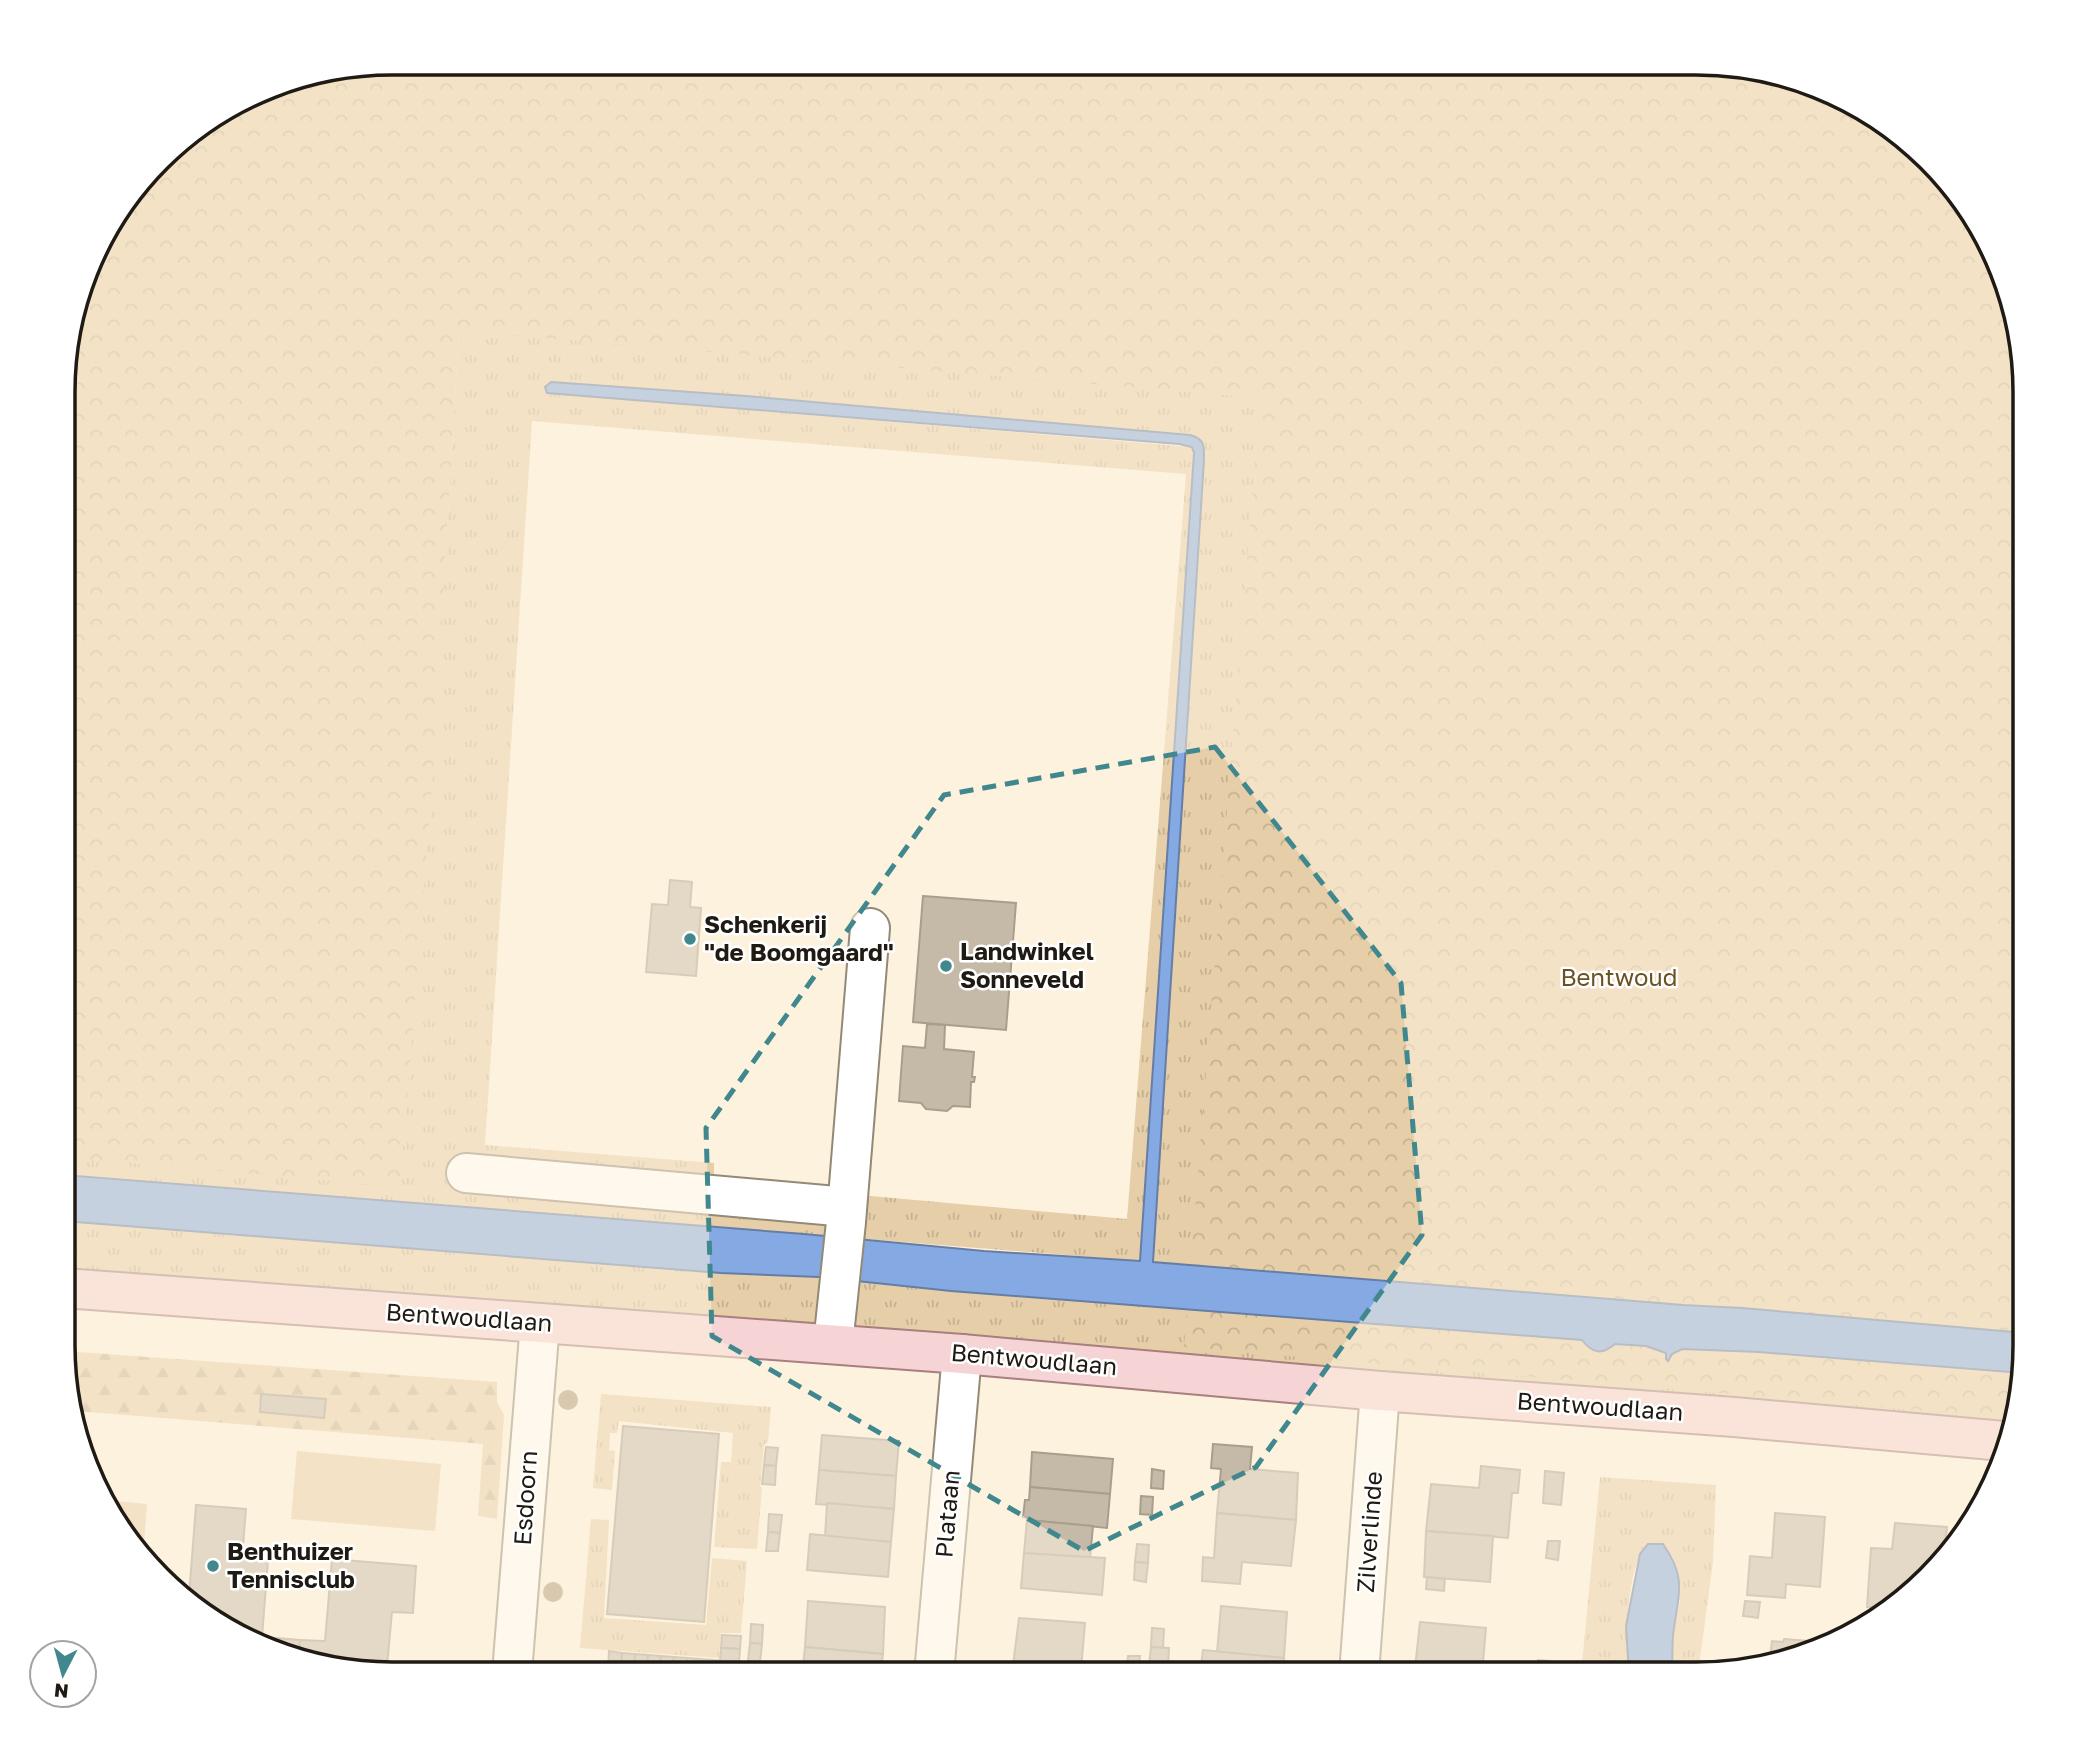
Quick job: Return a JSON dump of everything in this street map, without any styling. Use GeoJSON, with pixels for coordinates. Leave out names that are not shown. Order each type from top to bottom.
{"type":"FeatureCollection","features":[{"type":"Feature","properties":{"kind":"main road","name":"Bentwoudlaan"},"geometry":{"type":"LineString","coordinates":[[75,1289],[962,1354],[1380,1391],[1734,1417],[1998,1440]]}},
{"type":"Feature","properties":{"kind":"street"},"geometry":{"type":"LineString","coordinates":[[833,1344],[847,1215],[870,928]]}},
{"type":"Feature","properties":{"kind":"street"},"geometry":{"type":"LineString","coordinates":[[466,1173],[847,1215]]}},
{"type":"Feature","properties":{"kind":"street","name":"Esdoorn"},"geometry":{"type":"LineString","coordinates":[[513,1662],[540,1323]]}},
{"type":"Feature","properties":{"kind":"street","name":"Plataan"},"geometry":{"type":"LineString","coordinates":[[935,1662],[962,1354]]}},
{"type":"Feature","properties":{"kind":"street","name":"Zilverlinde"},"geometry":{"type":"LineString","coordinates":[[1360,1662],[1380,1391]]}},
{"type":"Feature","properties":{"kind":"highlighted area"},"geometry":{"type":"Polygon","coordinates":[[[1215,747],[1401,983],[1422,1235],[1256,1467],[1084,1551],[712,1336],[706,1128],[944,795],[1215,747]]]}},
{"type":"Feature","properties":{"kind":"green space","name":"Bentwoud"},"geometry":{"type":"Polygon","coordinates":[[[393,75],[1716,76],[1778,86],[1817,99],[1854,118],[1889,141],[1920,168],[1959,216],[1989,271],[2002,310],[2010,351],[2013,393],[2013,1344],[2004,1418],[1184,1347],[1260,398],[459,331],[433,774],[400,1187],[75,1158],[75,393],[78,351],[86,310],[99,271],[129,216],[168,168],[216,129],[271,99],[310,86],[351,78],[393,75]]]}},
{"type":"Feature","properties":{"kind":"green space","name":"Bentwoud"},"geometry":{"type":"Polygon","coordinates":[[[1912,161],[1947,199],[1970,234],[1989,271],[2007,331],[2012,372],[2013,425],[1683,1305],[1152,1262],[1203,444],[1190,435],[746,396],[552,382],[546,387],[547,393],[1192,447],[1194,453],[1140,1261],[75,1176],[75,394],[444,582],[459,330],[1912,161]],[[532,421],[485,1145],[714,1163],[714,1182],[1127,1219],[1186,474],[532,421]]]}},
{"type":"Feature","properties":{"kind":"green space"},"geometry":{"type":"Polygon","coordinates":[[[75,1222],[721,1273],[819,1277],[2011,1372],[2004,1420],[75,1269],[75,1222]]]}},
{"type":"Feature","properties":{"kind":"green space"},"geometry":{"type":"Polygon","coordinates":[[[75,1352],[497,1382],[497,1402],[504,1415],[497,1519],[478,1516],[483,1444],[82,1412],[75,1352]]]}},
{"type":"Feature","properties":{"kind":"green space"},"geometry":{"type":"Polygon","coordinates":[[[601,1394],[771,1407],[768,1442],[764,1445],[757,1549],[714,1547],[721,1462],[731,1462],[733,1433],[619,1421],[617,1433],[610,1433],[609,1450],[615,1451],[612,1490],[593,1488],[601,1394]]]}},
{"type":"Feature","properties":{"kind":"green space"},"geometry":{"type":"Polygon","coordinates":[[[297,1451],[441,1464],[435,1531],[291,1519],[297,1451]]]}},
{"type":"Feature","properties":{"kind":"green space"},"geometry":{"type":"Polygon","coordinates":[[[1600,1477],[1716,1485],[1713,1562],[1700,1662],[1672,1662],[1673,1636],[1680,1601],[1648,1544],[1640,1556],[1631,1588],[1629,1662],[1582,1662],[1600,1477]]]}},
{"type":"Feature","properties":{"kind":"green space"},"geometry":{"type":"Polygon","coordinates":[[[117,1501],[147,1504],[144,1542],[117,1501]]]}},
{"type":"Feature","properties":{"kind":"green space"},"geometry":{"type":"Polygon","coordinates":[[[591,1519],[609,1520],[604,1618],[706,1625],[712,1558],[747,1561],[741,1633],[721,1633],[719,1658],[580,1648],[591,1519]]]}},
{"type":"Feature","properties":{"kind":"water"},"geometry":{"type":"Polygon","coordinates":[[[551,382],[746,396],[1190,435],[1201,441],[1204,460],[1153,1262],[2013,1332],[2011,1372],[1759,1352],[1682,1349],[1672,1354],[1668,1361],[1666,1353],[1646,1346],[1615,1344],[1606,1350],[1598,1351],[1582,1340],[951,1291],[819,1277],[721,1273],[75,1222],[75,1176],[804,1234],[984,1251],[1140,1261],[1194,453],[1192,447],[547,393],[545,387],[551,382]]]}},
{"type":"Feature","properties":{"kind":"water"},"geometry":{"type":"Polygon","coordinates":[[[1648,1544],[1663,1544],[1676,1568],[1679,1598],[1672,1662],[1628,1662],[1626,1626],[1640,1554],[1648,1544]]]}},
{"type":"Feature","properties":{"kind":"building"},"geometry":{"type":"Polygon","coordinates":[[[670,880],[692,882],[690,907],[701,908],[696,976],[646,972],[652,904],[668,905],[670,880]]]}},
{"type":"Feature","properties":{"kind":"building"},"geometry":{"type":"Polygon","coordinates":[[[923,896],[1016,903],[1006,1030],[913,1022],[923,896]]]}},
{"type":"Feature","properties":{"kind":"building"},"geometry":{"type":"Polygon","coordinates":[[[927,1024],[945,1025],[944,1049],[974,1052],[972,1077],[975,1077],[974,1082],[971,1082],[970,1107],[953,1106],[947,1111],[926,1109],[921,1103],[899,1101],[903,1046],[925,1048],[927,1024]]]}},
{"type":"Feature","properties":{"kind":"building"},"geometry":{"type":"Polygon","coordinates":[[[261,1394],[326,1399],[324,1418],[260,1412],[261,1394]]]}},
{"type":"Feature","properties":{"kind":"building"},"geometry":{"type":"Polygon","coordinates":[[[623,1426],[719,1434],[704,1622],[607,1614],[623,1426]]]}},
{"type":"Feature","properties":{"kind":"building"},"geometry":{"type":"Polygon","coordinates":[[[822,1435],[899,1441],[896,1476],[819,1470],[822,1435]]]}},
{"type":"Feature","properties":{"kind":"building"},"geometry":{"type":"Polygon","coordinates":[[[1213,1444],[1252,1447],[1250,1469],[1298,1473],[1296,1520],[1217,1513],[1221,1469],[1211,1468],[1213,1444]]]}},
{"type":"Feature","properties":{"kind":"building"},"geometry":{"type":"Polygon","coordinates":[[[766,1447],[778,1448],[776,1466],[764,1465],[766,1447]]]}},
{"type":"Feature","properties":{"kind":"building"},"geometry":{"type":"Polygon","coordinates":[[[1032,1452],[1113,1459],[1110,1494],[1030,1487],[1032,1452]]]}},
{"type":"Feature","properties":{"kind":"building"},"geometry":{"type":"Polygon","coordinates":[[[764,1465],[776,1466],[775,1485],[762,1484],[764,1465]]]}},
{"type":"Feature","properties":{"kind":"building"},"geometry":{"type":"Polygon","coordinates":[[[1481,1466],[1520,1470],[1518,1493],[1512,1493],[1508,1538],[1426,1531],[1431,1484],[1479,1488],[1481,1466]]]}},
{"type":"Feature","properties":{"kind":"building"},"geometry":{"type":"Polygon","coordinates":[[[1152,1469],[1164,1471],[1163,1489],[1151,1488],[1152,1469]]]}},
{"type":"Feature","properties":{"kind":"building"},"geometry":{"type":"Polygon","coordinates":[[[819,1470],[896,1476],[894,1509],[816,1504],[819,1470]]]}},
{"type":"Feature","properties":{"kind":"building"},"geometry":{"type":"Polygon","coordinates":[[[1545,1471],[1564,1473],[1561,1505],[1543,1503],[1545,1471]]]}},
{"type":"Feature","properties":{"kind":"building"},"geometry":{"type":"Polygon","coordinates":[[[1030,1487],[1110,1494],[1107,1528],[1027,1520],[1023,1517],[1030,1487]]]}},
{"type":"Feature","properties":{"kind":"building"},"geometry":{"type":"Polygon","coordinates":[[[1141,1496],[1153,1497],[1152,1515],[1140,1514],[1141,1496]]]}},
{"type":"Feature","properties":{"kind":"building"},"geometry":{"type":"Polygon","coordinates":[[[827,1503],[894,1509],[891,1542],[825,1537],[827,1503]]]}},
{"type":"Feature","properties":{"kind":"building"},"geometry":{"type":"Polygon","coordinates":[[[196,1505],[246,1509],[242,1558],[268,1560],[262,1634],[216,1608],[190,1588],[196,1505]]]}},
{"type":"Feature","properties":{"kind":"building"},"geometry":{"type":"Polygon","coordinates":[[[1217,1513],[1296,1520],[1291,1566],[1242,1562],[1240,1584],[1202,1581],[1203,1557],[1214,1558],[1217,1513]]]}},
{"type":"Feature","properties":{"kind":"building"},"geometry":{"type":"Polygon","coordinates":[[[1775,1513],[1825,1517],[1820,1587],[1786,1584],[1785,1598],[1747,1595],[1750,1556],[1772,1558],[1775,1513]]]}},
{"type":"Feature","properties":{"kind":"building"},"geometry":{"type":"Polygon","coordinates":[[[769,1514],[782,1515],[780,1533],[768,1532],[769,1514]]]}},
{"type":"Feature","properties":{"kind":"building"},"geometry":{"type":"Polygon","coordinates":[[[1027,1520],[1093,1526],[1090,1559],[1024,1553],[1027,1520]]]}},
{"type":"Feature","properties":{"kind":"building"},"geometry":{"type":"Polygon","coordinates":[[[1895,1523],[1947,1527],[1946,1540],[1920,1569],[1889,1596],[1873,1607],[1867,1607],[1871,1548],[1892,1549],[1895,1523]]]}},
{"type":"Feature","properties":{"kind":"building"},"geometry":{"type":"Polygon","coordinates":[[[1426,1531],[1493,1536],[1490,1582],[1424,1577],[1426,1531]]]}},
{"type":"Feature","properties":{"kind":"building"},"geometry":{"type":"Polygon","coordinates":[[[768,1532],[780,1533],[778,1551],[766,1551],[768,1532]]]}},
{"type":"Feature","properties":{"kind":"building"},"geometry":{"type":"Polygon","coordinates":[[[810,1534],[891,1542],[888,1577],[807,1570],[810,1534]]]}},
{"type":"Feature","properties":{"kind":"building"},"geometry":{"type":"Polygon","coordinates":[[[1548,1541],[1560,1541],[1558,1560],[1546,1558],[1548,1541]]]}},
{"type":"Feature","properties":{"kind":"building"},"geometry":{"type":"Polygon","coordinates":[[[1137,1544],[1149,1545],[1148,1563],[1135,1562],[1137,1544]]]}},
{"type":"Feature","properties":{"kind":"building"},"geometry":{"type":"Polygon","coordinates":[[[1024,1553],[1105,1558],[1102,1595],[1021,1588],[1024,1553]]]}},
{"type":"Feature","properties":{"kind":"building"},"geometry":{"type":"Polygon","coordinates":[[[332,1559],[416,1566],[413,1613],[392,1612],[387,1662],[331,1656],[300,1648],[300,1640],[325,1641],[332,1559]]]}},
{"type":"Feature","properties":{"kind":"building"},"geometry":{"type":"Polygon","coordinates":[[[1135,1562],[1148,1563],[1146,1582],[1134,1580],[1135,1562]]]}},
{"type":"Feature","properties":{"kind":"building"},"geometry":{"type":"Polygon","coordinates":[[[1427,1577],[1445,1579],[1444,1591],[1426,1589],[1427,1577]]]}},
{"type":"Feature","properties":{"kind":"building"},"geometry":{"type":"Polygon","coordinates":[[[808,1601],[885,1607],[883,1654],[805,1647],[808,1601]]]}},
{"type":"Feature","properties":{"kind":"building"},"geometry":{"type":"Polygon","coordinates":[[[1745,1601],[1760,1602],[1758,1618],[1743,1616],[1745,1601]]]}},
{"type":"Feature","properties":{"kind":"building"},"geometry":{"type":"Polygon","coordinates":[[[1221,1606],[1287,1612],[1284,1658],[1217,1653],[1221,1606]]]}},
{"type":"Feature","properties":{"kind":"building"},"geometry":{"type":"Polygon","coordinates":[[[1019,1618],[1085,1623],[1082,1662],[1013,1662],[1019,1618]]]}},
{"type":"Feature","properties":{"kind":"building"},"geometry":{"type":"Polygon","coordinates":[[[1420,1622],[1486,1628],[1483,1662],[1416,1662],[1420,1622]]]}},
{"type":"Feature","properties":{"kind":"building"},"geometry":{"type":"Polygon","coordinates":[[[751,1624],[763,1625],[762,1644],[750,1643],[751,1624]]]}},
{"type":"Feature","properties":{"kind":"building"},"geometry":{"type":"Polygon","coordinates":[[[1152,1628],[1164,1629],[1163,1648],[1151,1647],[1152,1628]]]}},
{"type":"Feature","properties":{"kind":"building"},"geometry":{"type":"Polygon","coordinates":[[[722,1635],[741,1636],[740,1649],[721,1648],[722,1635]]]}},
{"type":"Feature","properties":{"kind":"building"},"geometry":{"type":"Polygon","coordinates":[[[270,1638],[300,1640],[300,1648],[270,1638]]]}},
{"type":"Feature","properties":{"kind":"building"},"geometry":{"type":"Polygon","coordinates":[[[1784,1639],[1809,1641],[1771,1653],[1772,1641],[1783,1642],[1784,1639]]]}},
{"type":"Feature","properties":{"kind":"building"},"geometry":{"type":"Polygon","coordinates":[[[750,1643],[762,1644],[760,1662],[748,1661],[750,1643]]]}},
{"type":"Feature","properties":{"kind":"building"},"geometry":{"type":"Polygon","coordinates":[[[805,1647],[883,1654],[882,1662],[803,1662],[805,1647]]]}},
{"type":"Feature","properties":{"kind":"building"},"geometry":{"type":"Polygon","coordinates":[[[1151,1647],[1169,1648],[1168,1662],[1149,1662],[1151,1647]]]}},
{"type":"Feature","properties":{"kind":"building"},"geometry":{"type":"Polygon","coordinates":[[[721,1648],[740,1649],[739,1662],[720,1661],[721,1648]]]}},
{"type":"Feature","properties":{"kind":"building"},"geometry":{"type":"Polygon","coordinates":[[[1203,1650],[1284,1658],[1284,1662],[1202,1662],[1203,1650]]]}},
{"type":"Feature","properties":{"kind":"building"},"geometry":{"type":"Polygon","coordinates":[[[609,1651],[622,1653],[622,1662],[608,1662],[609,1651]]]}},
{"type":"Feature","properties":{"kind":"building"},"geometry":{"type":"Polygon","coordinates":[[[622,1653],[635,1654],[635,1662],[622,1662],[622,1653]]]}},
{"type":"Feature","properties":{"kind":"building"},"geometry":{"type":"Polygon","coordinates":[[[635,1654],[648,1655],[647,1662],[635,1662],[635,1654]]]}},
{"type":"Feature","properties":{"kind":"building"},"geometry":{"type":"Polygon","coordinates":[[[648,1655],[661,1656],[660,1662],[647,1662],[648,1655]]]}},
{"type":"Feature","properties":{"kind":"building"},"geometry":{"type":"Polygon","coordinates":[[[661,1656],[674,1657],[673,1662],[660,1662],[661,1656]]]}},
{"type":"Feature","properties":{"kind":"building"},"geometry":{"type":"Polygon","coordinates":[[[1128,1656],[1140,1656],[1139,1662],[1127,1662],[1128,1656]]]}},
{"type":"Feature","properties":{"kind":"building"},"geometry":{"type":"Polygon","coordinates":[[[674,1657],[687,1658],[687,1662],[673,1662],[674,1657]]]}},
{"type":"Feature","properties":{"kind":"building"},"geometry":{"type":"Polygon","coordinates":[[[687,1658],[700,1659],[700,1662],[687,1662],[687,1658]]]}},
{"type":"Feature","properties":{"kind":"building"},"geometry":{"type":"Polygon","coordinates":[[[700,1659],[713,1660],[713,1662],[700,1662],[700,1659]]]}},
{"type":"Feature","properties":{"kind":"place","name":"Schenkerij \"de Boomgaard\""},"geometry":{"type":"Point","coordinates":[690,939]}},
{"type":"Feature","properties":{"kind":"place","name":"Landwinkel Sonneveld"},"geometry":{"type":"Point","coordinates":[946,966]}},
{"type":"Feature","properties":{"kind":"place","name":"Benthuizer Tennisclub"},"geometry":{"type":"Point","coordinates":[213,1566]}}]}
